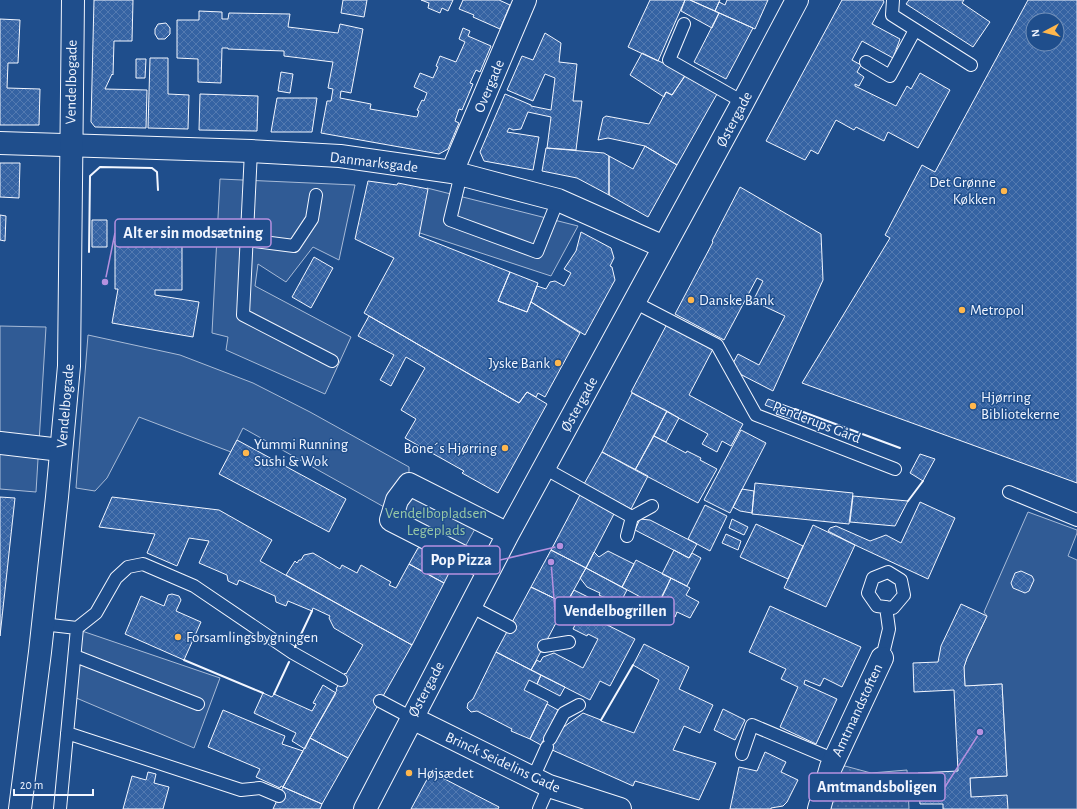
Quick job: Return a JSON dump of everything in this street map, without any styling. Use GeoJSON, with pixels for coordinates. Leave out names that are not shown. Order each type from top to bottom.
{"type":"FeatureCollection","features":[{"type":"Feature","properties":{"kind":"street","name":"Vendelbogade"},"geometry":{"type":"LineString","coordinates":[[20,809],[57,497],[69,366],[72,0]]}},
{"type":"Feature","properties":{"kind":"street","name":"Overgade"},"geometry":{"type":"LineString","coordinates":[[457,173],[525,0]]}},
{"type":"Feature","properties":{"kind":"street","name":"Østergade"},"geometry":{"type":"LineString","coordinates":[[365,809],[508,534],[797,0]]}},
{"type":"Feature","properties":{"kind":"street","name":"Danmarksgade"},"geometry":{"type":"LineString","coordinates":[[0,143],[251,151],[340,156],[457,173],[558,200],[664,247]]}},
{"type":"Feature","properties":{"kind":"street"},"geometry":{"type":"LineString","coordinates":[[0,443],[61,450]]}},
{"type":"Feature","properties":{"kind":"street"},"geometry":{"type":"LineString","coordinates":[[490,570],[391,520],[397,500],[409,484],[508,534]]}},
{"type":"Feature","properties":{"kind":"street","name":"Amtmandstoften"},"geometry":{"type":"LineString","coordinates":[[818,809],[831,767],[882,658]]}},
{"type":"Feature","properties":{"kind":"street","name":"Brinck Seidelins Gade"},"geometry":{"type":"LineString","coordinates":[[412,718],[541,782],[620,809]]}},
{"type":"Feature","properties":{"kind":"lane"},"geometry":{"type":"LineString","coordinates":[[893,0],[892,15],[971,65]]}},
{"type":"Feature","properties":{"kind":"lane"},"geometry":{"type":"LineString","coordinates":[[684,24],[670,60],[743,102]]}},
{"type":"Feature","properties":{"kind":"lane"},"geometry":{"type":"LineString","coordinates":[[866,62],[890,76],[915,30]]}},
{"type":"Feature","properties":{"kind":"lane"},"geometry":{"type":"LineString","coordinates":[[251,151],[244,315],[332,361]]}},
{"type":"Feature","properties":{"kind":"lane"},"geometry":{"type":"LineString","coordinates":[[457,173],[450,220],[537,252],[558,200]]}},
{"type":"Feature","properties":{"kind":"lane"},"geometry":{"type":"LineString","coordinates":[[248,240],[294,246],[312,219],[316,195]]}},
{"type":"Feature","properties":{"kind":"lane","name":"Penderups Gård"},"geometry":{"type":"LineString","coordinates":[[634,302],[717,345],[756,415],[894,469]]}},
{"type":"Feature","properties":{"kind":"lane"},"geometry":{"type":"LineString","coordinates":[[544,468],[632,517]]}},
{"type":"Feature","properties":{"kind":"lane"},"geometry":{"type":"LineString","coordinates":[[1009,492],[1077,520]]}},
{"type":"Feature","properties":{"kind":"lane"},"geometry":{"type":"LineString","coordinates":[[627,536],[632,517],[652,506]]}},
{"type":"Feature","properties":{"kind":"lane"},"geometry":{"type":"LineString","coordinates":[[42,624],[77,628],[96,613],[116,578],[128,566],[143,564],[194,586],[293,653],[341,680]]}},
{"type":"Feature","properties":{"kind":"lane"},"geometry":{"type":"LineString","coordinates":[[470,606],[510,628]]}},
{"type":"Feature","properties":{"kind":"lane"},"geometry":{"type":"LineString","coordinates":[[882,658],[889,629],[886,607]]}},
{"type":"Feature","properties":{"kind":"lane"},"geometry":{"type":"LineString","coordinates":[[60,809],[77,628]]}},
{"type":"Feature","properties":{"kind":"lane"},"geometry":{"type":"LineString","coordinates":[[544,646],[569,642]]}},
{"type":"Feature","properties":{"kind":"lane"},"geometry":{"type":"LineString","coordinates":[[75,656],[198,704]]}},
{"type":"Feature","properties":{"kind":"lane"},"geometry":{"type":"LineString","coordinates":[[380,701],[412,718]]}},
{"type":"Feature","properties":{"kind":"lane"},"geometry":{"type":"LineString","coordinates":[[540,809],[541,782],[548,743],[564,713],[579,705]]}},
{"type":"Feature","properties":{"kind":"lane"},"geometry":{"type":"LineString","coordinates":[[742,754],[752,725],[834,760]]}},
{"type":"Feature","properties":{"kind":"lane"},"geometry":{"type":"LineString","coordinates":[[67,733],[241,790],[260,788],[279,796]]}},
{"type":"Feature","properties":{"kind":"shaded area"},"geometry":{"type":"Polygon","coordinates":[[[220,179],[355,185],[339,260],[313,247],[286,282],[258,264],[255,286],[351,337],[325,394],[226,350],[228,337],[212,333],[220,179]]]}},
{"type":"Feature","properties":{"kind":"shaded area"},"geometry":{"type":"Polygon","coordinates":[[[427,188],[578,226],[551,276],[417,232],[427,188]]]}},
{"type":"Feature","properties":{"kind":"shaded area"},"geometry":{"type":"Polygon","coordinates":[[[0,326],[46,327],[36,492],[0,489],[0,326]]]}},
{"type":"Feature","properties":{"kind":"shaded area"},"geometry":{"type":"Polygon","coordinates":[[[88,335],[180,355],[253,383],[310,412],[409,467],[409,484],[393,512],[243,428],[231,452],[139,417],[107,478],[95,491],[76,488],[88,335]]]}},
{"type":"Feature","properties":{"kind":"shaded area","name":"Vendelbopladsen Legeplads"},"geometry":{"type":"Polygon","coordinates":[[[412,490],[476,527],[461,554],[396,518],[412,490]]]}},
{"type":"Feature","properties":{"kind":"shaded area"},"geometry":{"type":"Polygon","coordinates":[[[1028,512],[1077,530],[1068,556],[1077,560],[1077,809],[1008,809],[971,797],[970,778],[1007,776],[1002,684],[965,686],[964,667],[987,616],[984,612],[1028,512]]]}},
{"type":"Feature","properties":{"kind":"shaded area"},"geometry":{"type":"Polygon","coordinates":[[[82,631],[220,678],[194,748],[74,697],[82,631]]]}},
{"type":"Feature","properties":{"kind":"shaded area"},"geometry":{"type":"Polygon","coordinates":[[[845,766],[871,773],[907,770],[909,809],[825,809],[839,770],[845,766]]]}},
{"type":"Feature","properties":{"kind":"building"},"geometry":{"type":"Polygon","coordinates":[[[94,0],[133,0],[132,41],[114,41],[113,75],[112,74],[105,89],[147,90],[146,128],[95,127],[91,122],[94,0]]]}},
{"type":"Feature","properties":{"kind":"building"},"geometry":{"type":"Polygon","coordinates":[[[343,0],[367,0],[364,17],[341,13],[343,0]]]}},
{"type":"Feature","properties":{"kind":"building"},"geometry":{"type":"Polygon","coordinates":[[[421,0],[453,0],[448,11],[442,8],[440,13],[428,8],[429,3],[421,0]]]}},
{"type":"Feature","properties":{"kind":"building"},"geometry":{"type":"Polygon","coordinates":[[[463,0],[499,0],[510,5],[500,29],[459,9],[463,0]]]}},
{"type":"Feature","properties":{"kind":"building"},"geometry":{"type":"Polygon","coordinates":[[[650,0],[685,0],[658,61],[628,47],[650,0]]]}},
{"type":"Feature","properties":{"kind":"building"},"geometry":{"type":"Polygon","coordinates":[[[685,0],[690,0],[719,13],[712,28],[681,11],[685,0]]]}},
{"type":"Feature","properties":{"kind":"building"},"geometry":{"type":"Polygon","coordinates":[[[690,0],[720,0],[715,11],[690,0]]]}},
{"type":"Feature","properties":{"kind":"building"},"geometry":{"type":"Polygon","coordinates":[[[727,0],[768,0],[755,29],[715,11],[719,2],[725,5],[727,0]]]}},
{"type":"Feature","properties":{"kind":"building"},"geometry":{"type":"Polygon","coordinates":[[[842,0],[883,0],[884,2],[872,24],[900,39],[893,58],[862,41],[852,60],[861,65],[857,72],[864,77],[859,86],[855,84],[855,86],[896,106],[907,86],[911,89],[920,73],[950,90],[918,148],[888,132],[884,141],[856,127],[854,130],[836,120],[818,154],[811,150],[805,160],[766,141],[842,0]]]}},
{"type":"Feature","properties":{"kind":"building"},"geometry":{"type":"Polygon","coordinates":[[[909,0],[964,0],[962,3],[990,22],[973,47],[906,4],[909,0]]]}},
{"type":"Feature","properties":{"kind":"building","name":"Metropol"},"geometry":{"type":"Polygon","coordinates":[[[1028,0],[1077,0],[1077,483],[802,383],[890,238],[885,235],[922,165],[935,172],[1028,0]]]}},
{"type":"Feature","properties":{"kind":"building"},"geometry":{"type":"Polygon","coordinates":[[[199,11],[222,12],[222,19],[228,19],[229,13],[290,14],[288,27],[338,33],[340,24],[363,29],[351,93],[341,91],[340,98],[371,104],[370,109],[417,117],[419,111],[417,110],[422,100],[424,101],[427,93],[414,87],[420,73],[433,78],[438,67],[436,66],[440,56],[456,62],[465,42],[459,39],[463,28],[470,31],[468,36],[491,46],[480,72],[476,70],[470,83],[473,84],[462,110],[459,109],[455,121],[459,123],[448,149],[439,154],[321,133],[327,101],[331,101],[333,89],[328,88],[333,62],[284,56],[284,51],[222,48],[221,83],[198,82],[198,59],[177,58],[177,20],[199,20],[199,11]]]}},
{"type":"Feature","properties":{"kind":"building"},"geometry":{"type":"Polygon","coordinates":[[[719,13],[753,28],[726,79],[694,62],[719,13]]]}},
{"type":"Feature","properties":{"kind":"building"},"geometry":{"type":"Polygon","coordinates":[[[0,19],[20,20],[18,63],[8,63],[7,88],[40,89],[39,125],[0,125],[0,19]]]}},
{"type":"Feature","properties":{"kind":"building"},"geometry":{"type":"Polygon","coordinates":[[[166,23],[170,28],[170,34],[165,39],[158,39],[155,34],[155,29],[158,24],[166,23]]]}},
{"type":"Feature","properties":{"kind":"building"},"geometry":{"type":"Polygon","coordinates":[[[545,33],[561,43],[559,62],[577,64],[573,101],[582,101],[576,150],[547,148],[551,117],[528,112],[521,129],[513,130],[509,128],[507,132],[539,137],[533,170],[484,161],[480,152],[505,94],[531,106],[551,110],[555,78],[545,74],[533,101],[507,90],[522,56],[533,60],[545,33]]]}},
{"type":"Feature","properties":{"kind":"building"},"geometry":{"type":"Polygon","coordinates":[[[642,53],[686,74],[672,95],[666,92],[664,97],[630,75],[642,53]]]}},
{"type":"Feature","properties":{"kind":"building"},"geometry":{"type":"Polygon","coordinates":[[[150,58],[168,58],[168,94],[189,95],[188,129],[148,128],[150,58]]]}},
{"type":"Feature","properties":{"kind":"building"},"geometry":{"type":"Polygon","coordinates":[[[136,59],[146,59],[145,78],[136,78],[136,59]]]}},
{"type":"Feature","properties":{"kind":"building"},"geometry":{"type":"Polygon","coordinates":[[[281,72],[293,74],[290,93],[278,91],[281,72]]]}},
{"type":"Feature","properties":{"kind":"building"},"geometry":{"type":"Polygon","coordinates":[[[685,76],[717,94],[677,165],[645,146],[608,138],[598,140],[603,118],[606,116],[649,124],[666,92],[672,95],[685,76]]]}},
{"type":"Feature","properties":{"kind":"building"},"geometry":{"type":"Polygon","coordinates":[[[200,94],[258,96],[257,131],[199,130],[200,94]]]}},
{"type":"Feature","properties":{"kind":"building"},"geometry":{"type":"Polygon","coordinates":[[[277,98],[317,98],[312,132],[271,132],[277,98]]]}},
{"type":"Feature","properties":{"kind":"building"},"geometry":{"type":"Polygon","coordinates":[[[645,146],[677,165],[648,217],[609,195],[609,156],[633,169],[645,146]]]}},
{"type":"Feature","properties":{"kind":"building"},"geometry":{"type":"Polygon","coordinates":[[[546,148],[604,153],[609,156],[609,195],[577,178],[542,171],[546,148]]]}},
{"type":"Feature","properties":{"kind":"building"},"geometry":{"type":"Polygon","coordinates":[[[0,163],[20,163],[19,198],[0,197],[0,163]]]}},
{"type":"Feature","properties":{"kind":"building"},"geometry":{"type":"Polygon","coordinates":[[[368,181],[397,185],[398,183],[428,189],[419,236],[510,272],[498,301],[527,312],[531,302],[580,333],[545,397],[538,393],[536,397],[527,392],[519,403],[364,313],[394,258],[355,239],[368,181]]]}},
{"type":"Feature","properties":{"kind":"building"},"geometry":{"type":"Polygon","coordinates":[[[740,187],[821,234],[823,280],[773,391],[734,371],[732,365],[738,354],[759,365],[785,316],[753,301],[763,281],[757,278],[724,340],[675,314],[740,187]]]}},
{"type":"Feature","properties":{"kind":"building"},"geometry":{"type":"Polygon","coordinates":[[[0,215],[6,216],[5,241],[0,240],[0,215]]]}},
{"type":"Feature","properties":{"kind":"building"},"geometry":{"type":"Polygon","coordinates":[[[92,220],[107,220],[107,247],[92,247],[92,220]]]}},
{"type":"Feature","properties":{"kind":"building"},"geometry":{"type":"Polygon","coordinates":[[[581,232],[611,248],[614,258],[610,266],[612,267],[615,280],[585,335],[531,302],[537,286],[546,289],[550,282],[555,281],[564,286],[571,273],[564,269],[576,251],[581,232]]]}},
{"type":"Feature","properties":{"kind":"building"},"geometry":{"type":"Polygon","coordinates":[[[115,241],[182,242],[182,290],[155,290],[155,295],[199,302],[193,337],[112,323],[118,289],[115,289],[115,241]]]}},
{"type":"Feature","properties":{"kind":"building"},"geometry":{"type":"Polygon","coordinates":[[[314,257],[333,268],[311,308],[292,297],[314,257]]]}},
{"type":"Feature","properties":{"kind":"building"},"geometry":{"type":"Polygon","coordinates":[[[510,272],[538,283],[527,312],[498,301],[510,272]]]}},
{"type":"Feature","properties":{"kind":"building"},"geometry":{"type":"Polygon","coordinates":[[[369,316],[519,403],[527,392],[547,404],[498,493],[462,473],[464,471],[405,438],[416,419],[401,410],[425,368],[406,357],[391,386],[380,380],[394,355],[358,336],[369,316]]]}},
{"type":"Feature","properties":{"kind":"building"},"geometry":{"type":"Polygon","coordinates":[[[667,324],[713,349],[689,395],[743,424],[731,446],[722,441],[717,452],[702,444],[708,434],[631,392],[667,324]]]}},
{"type":"Feature","properties":{"kind":"building"},"geometry":{"type":"Polygon","coordinates":[[[632,393],[667,411],[635,470],[602,452],[632,393]]]}},
{"type":"Feature","properties":{"kind":"building"},"geometry":{"type":"Polygon","coordinates":[[[768,399],[795,409],[791,419],[776,414],[778,410],[765,405],[768,399]]]}},
{"type":"Feature","properties":{"kind":"building"},"geometry":{"type":"Polygon","coordinates":[[[667,411],[679,418],[666,442],[654,436],[667,411]]]}},
{"type":"Feature","properties":{"kind":"building"},"geometry":{"type":"Polygon","coordinates":[[[741,430],[766,443],[730,513],[704,500],[741,430]]]}},
{"type":"Feature","properties":{"kind":"building"},"geometry":{"type":"Polygon","coordinates":[[[654,436],[686,453],[687,451],[701,458],[700,460],[717,469],[698,503],[635,470],[654,436]]]}},
{"type":"Feature","properties":{"kind":"building"},"geometry":{"type":"Polygon","coordinates":[[[237,440],[346,499],[329,532],[219,474],[237,440]]]}},
{"type":"Feature","properties":{"kind":"building"},"geometry":{"type":"Polygon","coordinates":[[[602,452],[648,476],[631,509],[584,484],[602,452]]]}},
{"type":"Feature","properties":{"kind":"building"},"geometry":{"type":"Polygon","coordinates":[[[920,454],[935,459],[923,481],[910,473],[920,454]]]}},
{"type":"Feature","properties":{"kind":"building"},"geometry":{"type":"Polygon","coordinates":[[[755,483],[853,493],[849,524],[752,514],[755,483]]]}},
{"type":"Feature","properties":{"kind":"building"},"geometry":{"type":"Polygon","coordinates":[[[742,489],[754,491],[752,513],[740,511],[733,507],[742,489]]]}},
{"type":"Feature","properties":{"kind":"building"},"geometry":{"type":"Polygon","coordinates":[[[580,495],[614,514],[586,568],[551,550],[580,495]]]}},
{"type":"Feature","properties":{"kind":"building"},"geometry":{"type":"Polygon","coordinates":[[[853,496],[908,501],[895,526],[850,522],[853,496]]]}},
{"type":"Feature","properties":{"kind":"building"},"geometry":{"type":"Polygon","coordinates":[[[0,497],[15,498],[0,636],[0,497]]]}},
{"type":"Feature","properties":{"kind":"building"},"geometry":{"type":"Polygon","coordinates":[[[112,497],[219,510],[272,540],[260,561],[412,645],[348,758],[310,738],[345,673],[346,674],[363,645],[334,628],[329,618],[330,616],[313,608],[312,611],[288,601],[286,606],[276,602],[275,596],[239,580],[237,585],[228,581],[227,575],[199,563],[209,541],[189,538],[177,566],[147,553],[155,534],[99,527],[112,497]]]}},
{"type":"Feature","properties":{"kind":"building"},"geometry":{"type":"Polygon","coordinates":[[[920,502],[955,518],[928,579],[828,531],[830,528],[836,526],[870,541],[886,535],[901,543],[920,502]]]}},
{"type":"Feature","properties":{"kind":"building"},"geometry":{"type":"Polygon","coordinates":[[[705,505],[727,516],[710,551],[688,539],[705,505]]]}},
{"type":"Feature","properties":{"kind":"building"},"geometry":{"type":"Polygon","coordinates":[[[640,519],[650,520],[697,544],[689,558],[635,530],[640,519]]]}},
{"type":"Feature","properties":{"kind":"building"},"geometry":{"type":"Polygon","coordinates":[[[732,519],[748,527],[744,535],[729,528],[732,519]]]}},
{"type":"Feature","properties":{"kind":"building"},"geometry":{"type":"Polygon","coordinates":[[[756,524],[803,546],[788,579],[740,557],[756,524]]]}},
{"type":"Feature","properties":{"kind":"building"},"geometry":{"type":"Polygon","coordinates":[[[813,525],[855,545],[826,607],[784,588],[813,525]]]}},
{"type":"Feature","properties":{"kind":"building"},"geometry":{"type":"Polygon","coordinates":[[[726,534],[741,541],[738,550],[722,543],[726,534]]]}},
{"type":"Feature","properties":{"kind":"building"},"geometry":{"type":"Polygon","coordinates":[[[425,545],[451,559],[453,565],[444,583],[409,564],[418,548],[425,545]]]}},
{"type":"Feature","properties":{"kind":"building"},"geometry":{"type":"Polygon","coordinates":[[[551,550],[586,568],[566,604],[531,587],[551,550]]]}},
{"type":"Feature","properties":{"kind":"building"},"geometry":{"type":"Polygon","coordinates":[[[674,550],[689,558],[692,553],[701,558],[687,586],[662,574],[674,550]]]}},
{"type":"Feature","properties":{"kind":"building"},"geometry":{"type":"Polygon","coordinates":[[[608,551],[634,564],[622,587],[586,568],[594,552],[599,557],[608,551]]]}},
{"type":"Feature","properties":{"kind":"building"},"geometry":{"type":"Polygon","coordinates":[[[313,553],[340,569],[342,565],[357,573],[361,565],[391,582],[389,585],[396,588],[409,564],[444,583],[412,645],[286,575],[295,561],[297,563],[304,555],[313,553]]]}},
{"type":"Feature","properties":{"kind":"building"},"geometry":{"type":"Polygon","coordinates":[[[636,560],[671,578],[657,606],[622,587],[636,560]]]}},
{"type":"Feature","properties":{"kind":"building"},"geometry":{"type":"Polygon","coordinates":[[[586,568],[627,590],[619,605],[587,587],[580,578],[586,568]]]}},
{"type":"Feature","properties":{"kind":"building"},"geometry":{"type":"Polygon","coordinates":[[[1021,571],[1032,576],[1034,580],[1029,591],[1025,593],[1013,588],[1011,583],[1015,573],[1021,571]]]}},
{"type":"Feature","properties":{"kind":"building"},"geometry":{"type":"Polygon","coordinates":[[[671,578],[690,588],[686,595],[699,602],[690,618],[677,612],[675,617],[657,608],[671,578]]]}},
{"type":"Feature","properties":{"kind":"building"},"geometry":{"type":"Polygon","coordinates":[[[531,587],[566,604],[531,670],[496,652],[531,587]]]}},
{"type":"Feature","properties":{"kind":"building"},"geometry":{"type":"Polygon","coordinates":[[[574,590],[616,613],[609,626],[566,604],[574,590]]]}},
{"type":"Feature","properties":{"kind":"building"},"geometry":{"type":"Polygon","coordinates":[[[172,594],[179,596],[181,600],[176,611],[201,622],[184,660],[125,634],[141,596],[164,606],[168,595],[172,594]]]}},
{"type":"Feature","properties":{"kind":"building"},"geometry":{"type":"Polygon","coordinates":[[[566,604],[635,639],[610,686],[600,681],[590,700],[531,670],[537,660],[540,662],[543,657],[554,653],[583,668],[598,639],[588,634],[587,636],[573,629],[575,625],[559,617],[566,604]]]}},
{"type":"Feature","properties":{"kind":"building"},"geometry":{"type":"Polygon","coordinates":[[[961,604],[987,616],[964,667],[965,686],[1002,684],[1007,776],[970,778],[971,797],[1007,795],[1008,809],[943,809],[943,804],[920,804],[918,773],[958,771],[954,690],[914,692],[913,663],[938,662],[941,646],[961,604]]]}},
{"type":"Feature","properties":{"kind":"building"},"geometry":{"type":"Polygon","coordinates":[[[770,606],[861,647],[842,687],[824,678],[820,686],[805,680],[804,684],[837,699],[816,744],[780,727],[798,687],[781,679],[786,669],[749,652],[770,606]]]}},
{"type":"Feature","properties":{"kind":"building"},"geometry":{"type":"Polygon","coordinates":[[[644,644],[689,667],[679,689],[713,705],[700,733],[684,726],[673,750],[716,763],[699,800],[635,781],[633,786],[550,749],[561,729],[583,713],[634,733],[659,680],[633,665],[644,644]]]}},
{"type":"Feature","properties":{"kind":"building"},"geometry":{"type":"Polygon","coordinates":[[[496,652],[541,675],[537,684],[529,680],[524,690],[548,702],[530,739],[511,731],[512,729],[477,711],[471,712],[467,708],[468,703],[473,699],[496,652]]]}},
{"type":"Feature","properties":{"kind":"building"},"geometry":{"type":"Polygon","coordinates":[[[541,675],[565,687],[560,696],[537,684],[541,675]]]}},
{"type":"Feature","properties":{"kind":"building"},"geometry":{"type":"Polygon","coordinates":[[[323,685],[336,693],[305,749],[292,741],[296,733],[254,713],[263,693],[272,697],[274,694],[312,711],[316,704],[313,703],[323,685]]]}},
{"type":"Feature","properties":{"kind":"building"},"geometry":{"type":"Polygon","coordinates":[[[547,704],[558,710],[541,745],[530,739],[547,704]]]}},
{"type":"Feature","properties":{"kind":"building"},"geometry":{"type":"Polygon","coordinates":[[[723,709],[745,720],[735,740],[714,730],[723,709]]]}},
{"type":"Feature","properties":{"kind":"building"},"geometry":{"type":"Polygon","coordinates":[[[223,710],[285,736],[282,744],[303,751],[283,787],[281,786],[280,788],[256,777],[260,769],[208,747],[223,710]]]}},
{"type":"Feature","properties":{"kind":"building"},"geometry":{"type":"Polygon","coordinates":[[[310,738],[348,758],[322,804],[283,787],[310,738]]]}},
{"type":"Feature","properties":{"kind":"building"},"geometry":{"type":"Polygon","coordinates":[[[765,752],[786,762],[781,772],[798,780],[787,802],[783,806],[771,809],[730,809],[739,767],[757,771],[765,752]]]}},
{"type":"Feature","properties":{"kind":"building"},"geometry":{"type":"Polygon","coordinates":[[[148,772],[156,774],[154,783],[169,787],[163,809],[123,809],[132,776],[146,780],[148,772]]]}},
{"type":"Feature","properties":{"kind":"building"},"geometry":{"type":"Polygon","coordinates":[[[431,772],[499,807],[498,809],[411,809],[431,772]]]}},
{"type":"Feature","properties":{"kind":"building"},"geometry":{"type":"Polygon","coordinates":[[[283,787],[322,804],[320,809],[273,809],[283,787]]]}},
{"type":"Feature","properties":{"kind":"wall"},"geometry":{"type":"LineString","coordinates":[[89,252],[90,176],[100,167],[152,168],[157,172],[158,190]]}},
{"type":"Feature","properties":{"kind":"wall"},"geometry":{"type":"LineString","coordinates":[[795,409],[900,448]]}},
{"type":"Feature","properties":{"kind":"wall"},"geometry":{"type":"LineString","coordinates":[[908,501],[923,481]]}},
{"type":"Feature","properties":{"kind":"wall"},"geometry":{"type":"LineString","coordinates":[[295,647],[312,611]]}},
{"type":"Feature","properties":{"kind":"wall"},"geometry":{"type":"LineString","coordinates":[[184,660],[263,693]]}},
{"type":"Feature","properties":{"kind":"wall"},"geometry":{"type":"LineString","coordinates":[[274,694],[289,662]]}},
{"type":"Feature","properties":{"kind":"wall"},"geometry":{"type":"LineString","coordinates":[[601,720],[633,665]]}},
{"type":"Feature","properties":{"kind":"place","name":"Det Grønne Køkken"},"geometry":{"type":"Point","coordinates":[1004,191]}},
{"type":"Feature","properties":{"kind":"place","name":"Alt er sin modsætning"},"geometry":{"type":"Point","coordinates":[105,282]}},
{"type":"Feature","properties":{"kind":"place","name":"Danske Bank"},"geometry":{"type":"Point","coordinates":[691,300]}},
{"type":"Feature","properties":{"kind":"place","name":"Metropol"},"geometry":{"type":"Point","coordinates":[962,310]}},
{"type":"Feature","properties":{"kind":"place","name":"Jyske Bank"},"geometry":{"type":"Point","coordinates":[558,363]}},
{"type":"Feature","properties":{"kind":"place","name":"Hjørring Bibliotekerne"},"geometry":{"type":"Point","coordinates":[973,406]}},
{"type":"Feature","properties":{"kind":"place","name":"Bone´s Hjørring"},"geometry":{"type":"Point","coordinates":[505,448]}},
{"type":"Feature","properties":{"kind":"place","name":"Yummi Running Sushi & Wok"},"geometry":{"type":"Point","coordinates":[246,453]}},
{"type":"Feature","properties":{"kind":"place","name":"Pop Pizza"},"geometry":{"type":"Point","coordinates":[560,546]}},
{"type":"Feature","properties":{"kind":"place","name":"Vendelbogrillen"},"geometry":{"type":"Point","coordinates":[551,562]}},
{"type":"Feature","properties":{"kind":"place","name":"Forsamlingsbygningen"},"geometry":{"type":"Point","coordinates":[178,637]}},
{"type":"Feature","properties":{"kind":"place","name":"Amtmandsboligen"},"geometry":{"type":"Point","coordinates":[980,732]}},
{"type":"Feature","properties":{"kind":"place","name":"Højsædet"},"geometry":{"type":"Point","coordinates":[409,773]}}]}
